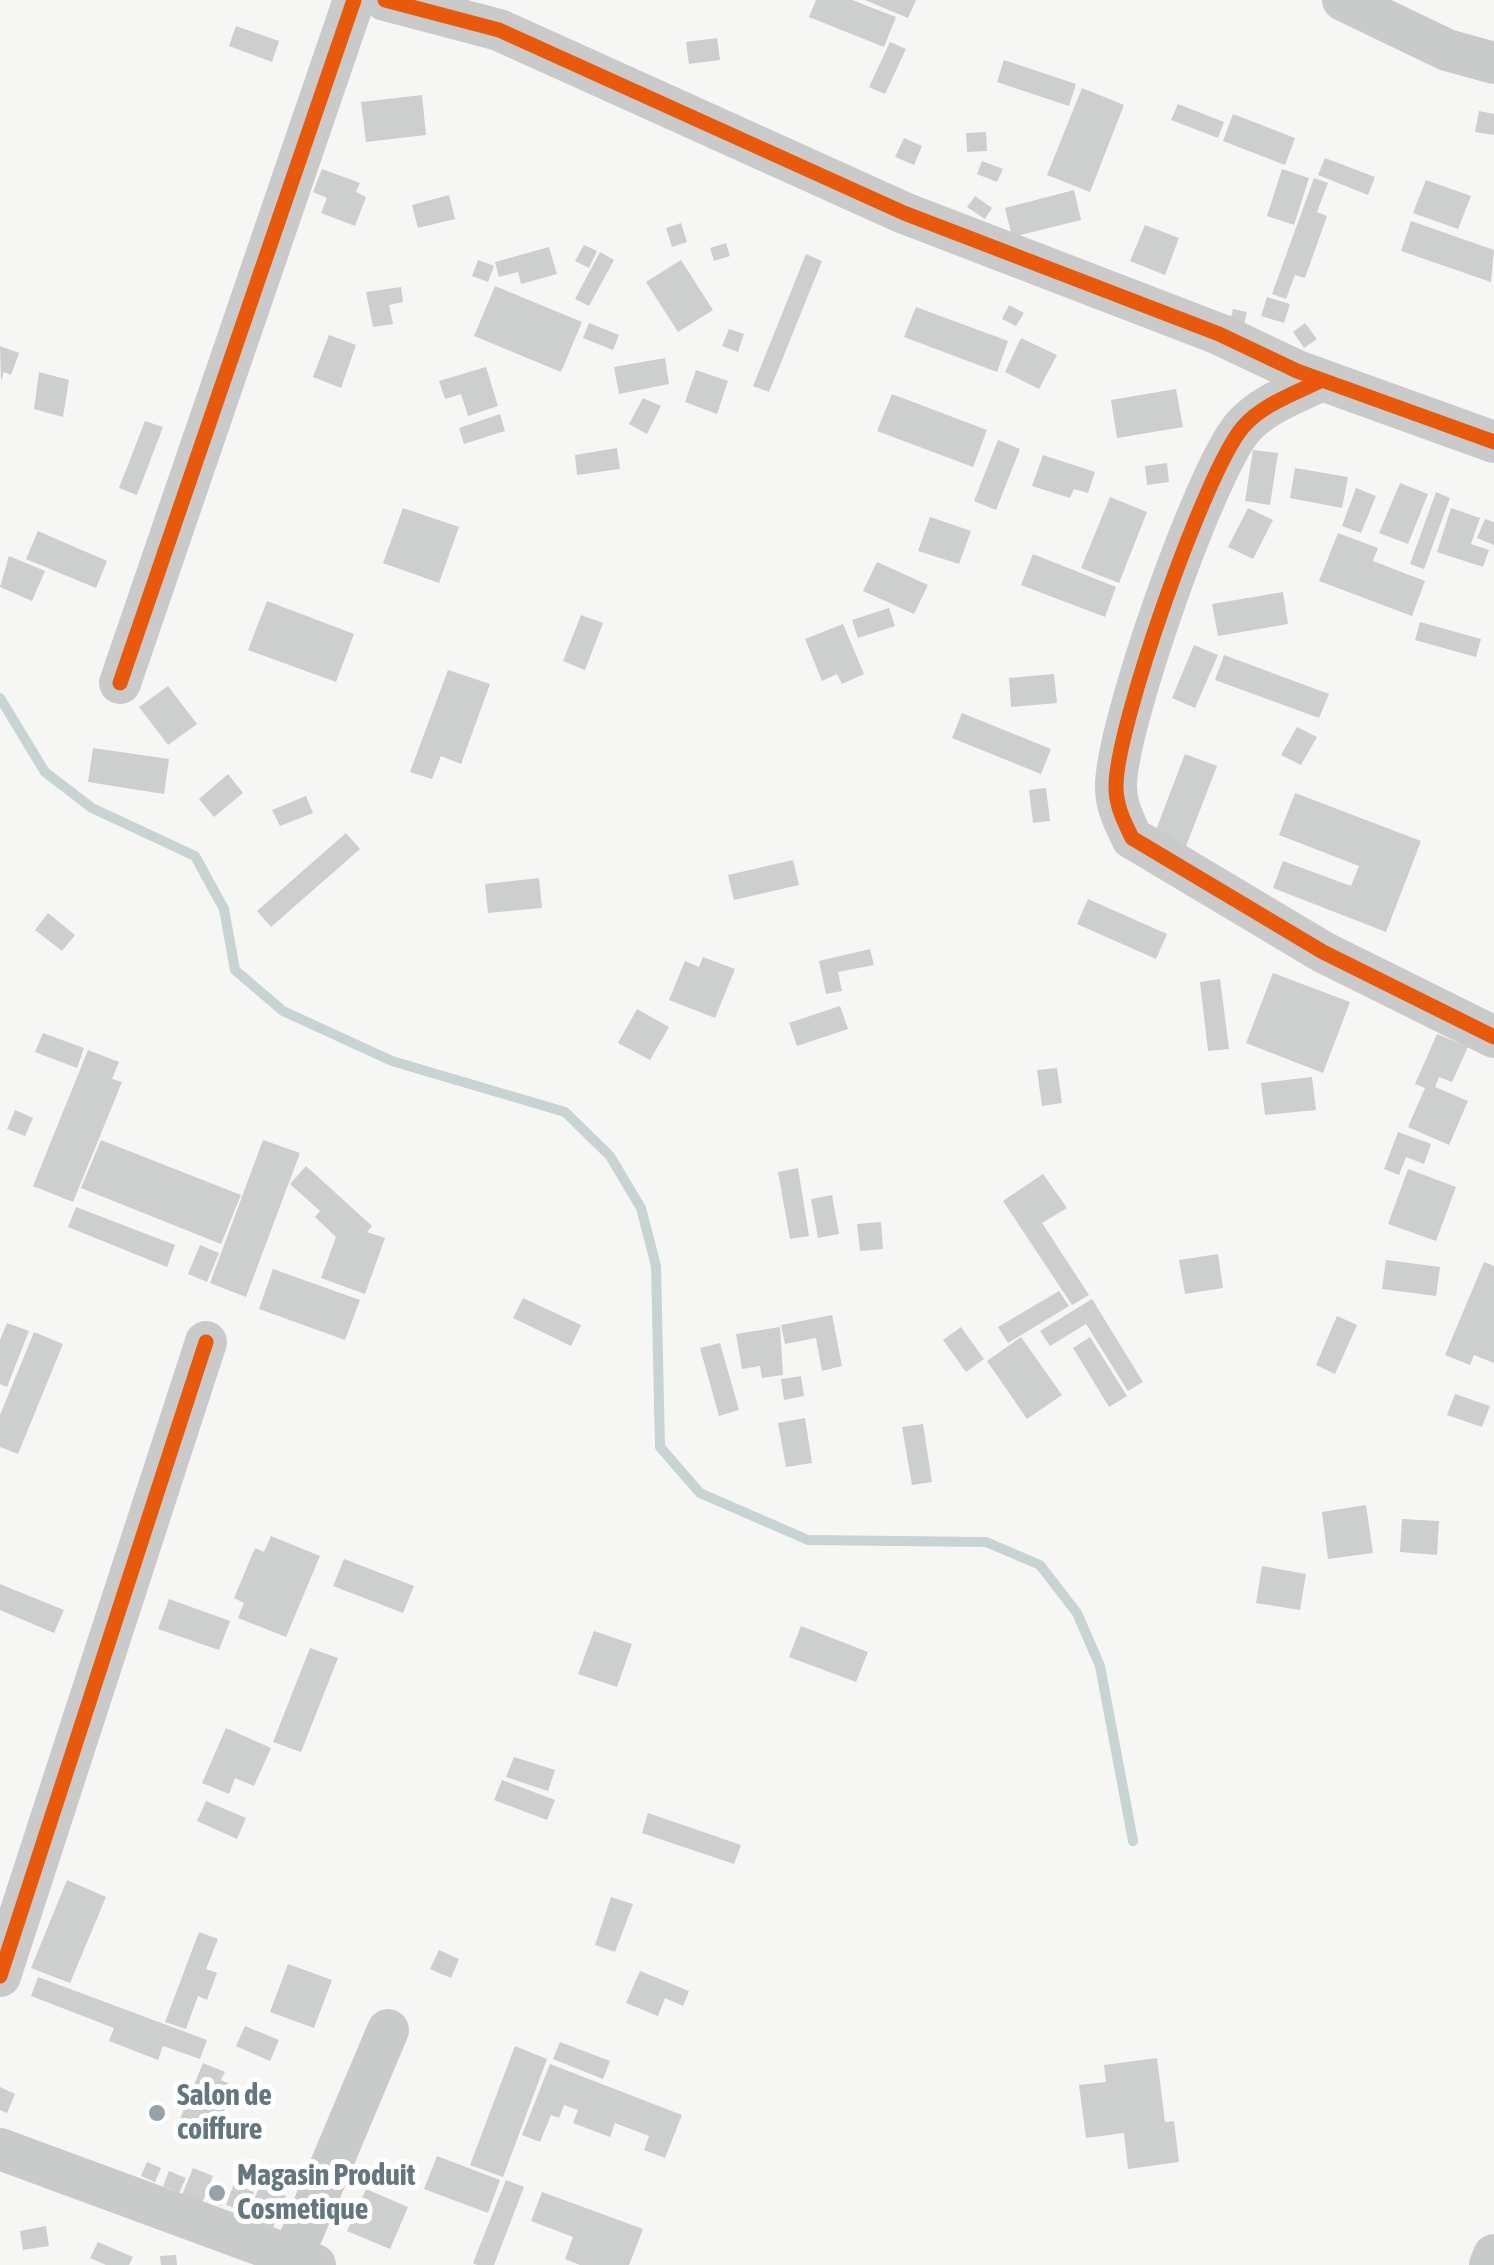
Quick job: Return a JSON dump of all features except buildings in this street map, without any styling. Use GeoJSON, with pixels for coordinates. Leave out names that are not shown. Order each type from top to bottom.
{"type":"FeatureCollection","features":[{"type":"Feature","properties":{"kind":"street"},"geometry":{"type":"LineString","coordinates":[[120,683],[354,0]]}},
{"type":"Feature","properties":{"kind":"street"},"geometry":{"type":"LineString","coordinates":[[384,0],[498,30],[904,213],[1219,334],[1322,380],[1494,442]]}},
{"type":"Feature","properties":{"kind":"street"},"geometry":{"type":"LineString","coordinates":[[1343,0],[1448,50],[1494,64]]}},
{"type":"Feature","properties":{"kind":"street"},"geometry":{"type":"LineString","coordinates":[[1322,380],[1260,412],[1241,429],[1189,534],[1137,696],[1116,784],[1120,812],[1132,838],[1323,952],[1494,1037]]}},
{"type":"Feature","properties":{"kind":"street"},"geometry":{"type":"LineString","coordinates":[[0,1976],[206,1342]]}},
{"type":"Feature","properties":{"kind":"street"},"geometry":{"type":"LineString","coordinates":[[0,2148],[299,2262],[388,2030]]}},
{"type":"Feature","properties":{"kind":"street"},"geometry":{"type":"LineString","coordinates":[[1490,2265],[1494,2255]]}},
{"type":"Feature","properties":{"kind":"waterway"},"geometry":{"type":"LineString","coordinates":[[0,698],[45,772],[92,808],[195,856],[224,909],[235,970],[283,1011],[392,1061],[565,1112],[610,1156],[641,1208],[656,1266],[660,1447],[700,1493],[808,1540],[986,1542],[1040,1565],[1077,1613],[1100,1666],[1133,1841]]}},
{"type":"Feature","properties":{"kind":"cycle path"},"geometry":{"type":"LineString","coordinates":[[120,683],[354,0]]}},
{"type":"Feature","properties":{"kind":"cycle path"},"geometry":{"type":"LineString","coordinates":[[385,0],[499,30],[904,213],[1219,334],[1297,371],[1494,442]]}},
{"type":"Feature","properties":{"kind":"cycle path"},"geometry":{"type":"LineString","coordinates":[[1322,380],[1251,419],[1227,453],[1207,494],[1165,602],[1130,712],[1116,787],[1119,807],[1132,838],[1323,952],[1494,1037]]}},
{"type":"Feature","properties":{"kind":"cycle path"},"geometry":{"type":"LineString","coordinates":[[0,1976],[206,1342]]}},
{"type":"Feature","properties":{"kind":"place","name":"Salon de coiffure"},"geometry":{"type":"Point","coordinates":[157,2113]}},
{"type":"Feature","properties":{"kind":"place","name":"Magasin Produit Cosmetique"},"geometry":{"type":"Point","coordinates":[217,2193]}}]}
